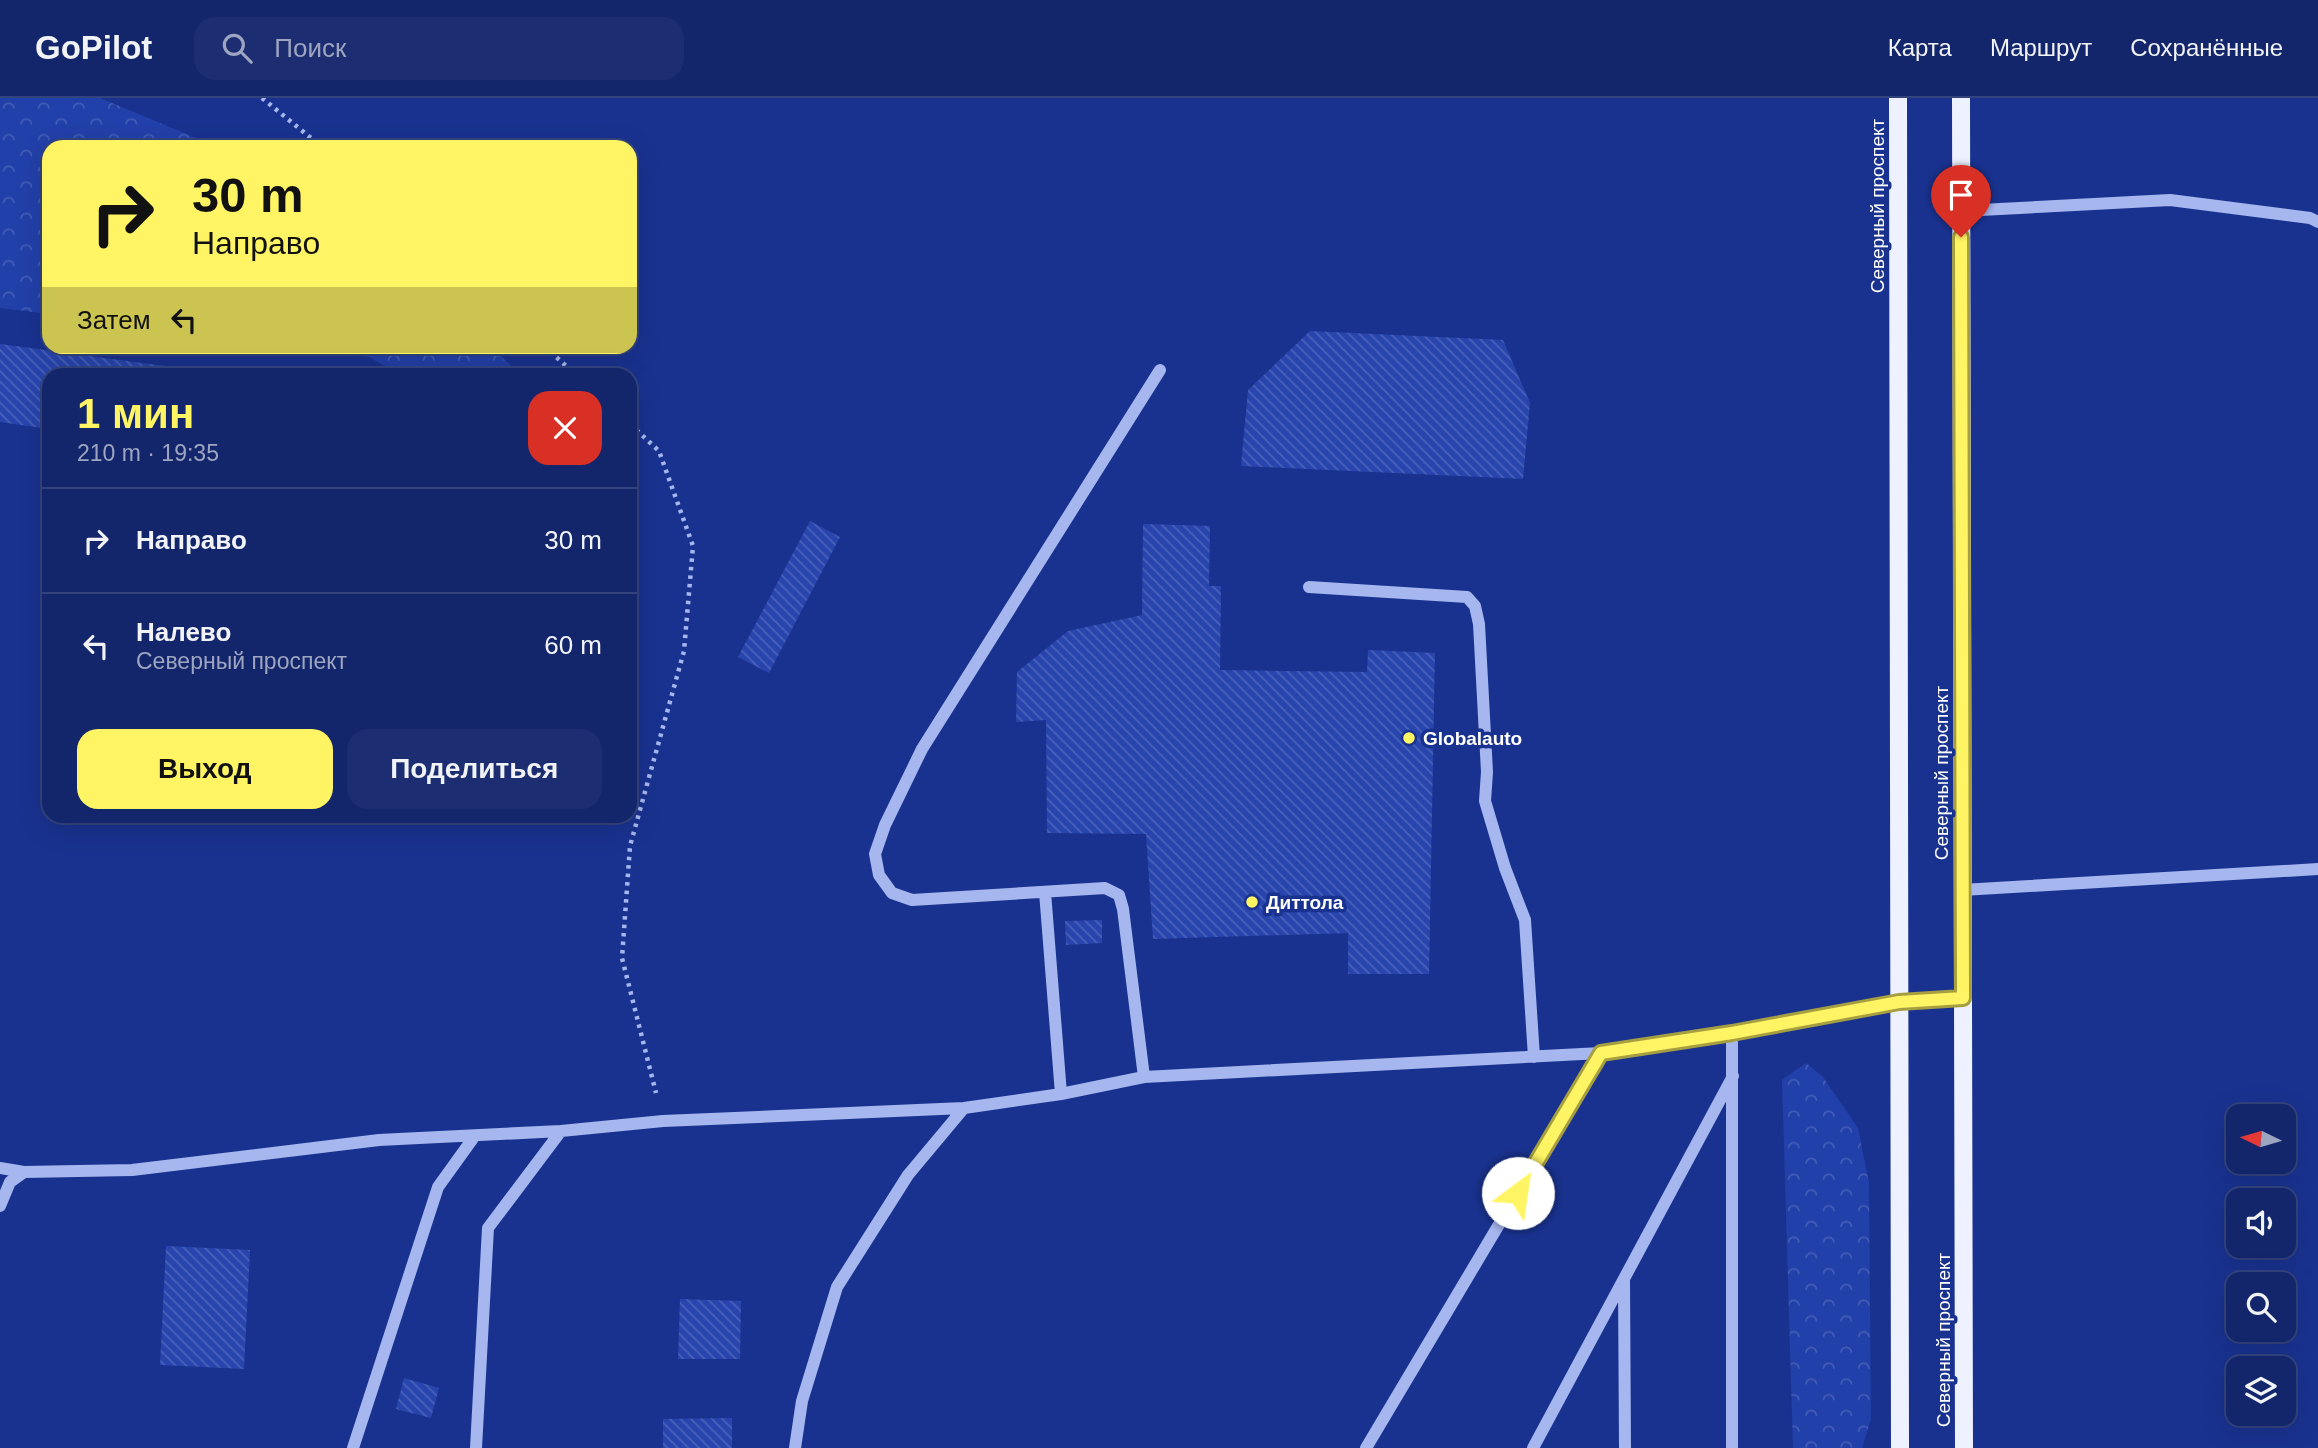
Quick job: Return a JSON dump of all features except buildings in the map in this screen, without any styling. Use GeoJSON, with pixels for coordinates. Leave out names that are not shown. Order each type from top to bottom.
{"type":"FeatureCollection","features":[{"type":"Feature","properties":{"kind":"main road","name":"Северный проспект"},"geometry":{"type":"LineString","coordinates":[[1898,98],[1900,1448]]}},
{"type":"Feature","properties":{"kind":"main road","name":"Северный проспект"},"geometry":{"type":"LineString","coordinates":[[1961,98],[1964,1448]]}},
{"type":"Feature","properties":{"kind":"street"},"geometry":{"type":"LineString","coordinates":[[1961,211],[2170,200],[2311,218],[2318,222]]}},
{"type":"Feature","properties":{"kind":"street"},"geometry":{"type":"LineString","coordinates":[[1144,1077],[1125,920],[1119,895],[1105,888],[912,900],[892,893],[879,875],[875,854],[885,825],[922,749],[1160,370]]}},
{"type":"Feature","properties":{"kind":"street"},"geometry":{"type":"LineString","coordinates":[[1309,587],[1466,597],[1475,606],[1487,772],[1485,801],[1505,868],[1525,920],[1534,1058]]}},
{"type":"Feature","properties":{"kind":"street"},"geometry":{"type":"LineString","coordinates":[[1962,890],[2318,869]]}},
{"type":"Feature","properties":{"kind":"street"},"geometry":{"type":"LineString","coordinates":[[1045,892],[1061,1094]]}},
{"type":"Feature","properties":{"kind":"street"},"geometry":{"type":"LineString","coordinates":[[0,1168],[24,1172],[132,1170],[379,1140],[474,1137],[663,1121],[964,1108],[1061,1094],[1144,1077],[1601,1053],[1732,1033],[1899,1002],[1963,998]]}},
{"type":"Feature","properties":{"kind":"street"},"geometry":{"type":"LineString","coordinates":[[1732,1033],[1732,1448]]}},
{"type":"Feature","properties":{"kind":"street"},"geometry":{"type":"LineString","coordinates":[[1366,1448],[1601,1053]]}},
{"type":"Feature","properties":{"kind":"street"},"geometry":{"type":"LineString","coordinates":[[1533,1448],[1733,1076]]}},
{"type":"Feature","properties":{"kind":"street"},"geometry":{"type":"LineString","coordinates":[[795,1448],[802,1401],[837,1287],[908,1175],[964,1108]]}},
{"type":"Feature","properties":{"kind":"street"},"geometry":{"type":"LineString","coordinates":[[476,1448],[488,1228],[561,1131]]}},
{"type":"Feature","properties":{"kind":"street"},"geometry":{"type":"LineString","coordinates":[[353,1448],[438,1187],[474,1137]]}},
{"type":"Feature","properties":{"kind":"street"},"geometry":{"type":"LineString","coordinates":[[0,1206],[10,1182],[24,1172]]}},
{"type":"Feature","properties":{"kind":"street"},"geometry":{"type":"LineString","coordinates":[[1624,1279],[1625,1448]]}},
{"type":"Feature","properties":{"kind":"path"},"geometry":{"type":"LineString","coordinates":[[262,98],[313,140]]}},
{"type":"Feature","properties":{"kind":"path"},"geometry":{"type":"LineString","coordinates":[[553,354],[568,368]]}},
{"type":"Feature","properties":{"kind":"path"},"geometry":{"type":"LineString","coordinates":[[637,431],[659,451],[693,546],[684,651],[637,821]]}},
{"type":"Feature","properties":{"kind":"path"},"geometry":{"type":"LineString","coordinates":[[636,823],[630,846],[622,958],[663,1121]]}},
{"type":"Feature","properties":{"kind":"green space"},"geometry":{"type":"Polygon","coordinates":[[[0,98],[100,98],[201,140],[42,140],[42,313],[0,308],[0,98]]]}},
{"type":"Feature","properties":{"kind":"green space"},"geometry":{"type":"Polygon","coordinates":[[[346,354],[498,354],[514,368],[388,368],[369,357],[346,354]]]}},
{"type":"Feature","properties":{"kind":"green space"},"geometry":{"type":"Polygon","coordinates":[[[1806,1063],[1823,1077],[1858,1128],[1869,1183],[1871,1419],[1862,1448],[1793,1448],[1782,1080],[1806,1063]]]}},
{"type":"Feature","properties":{"kind":"place","name":"Globalauto"},"geometry":{"type":"Point","coordinates":[1409,738]}},
{"type":"Feature","properties":{"kind":"place","name":"Диттола"},"geometry":{"type":"Point","coordinates":[1252,902]}},
{"type":"Feature","properties":{"kind":"route"},"geometry":{"type":"LineString","coordinates":[[1518,1193],[1601,1053],[1732,1033],[1899,1002],[1963,998],[1961,237]]}}]}
